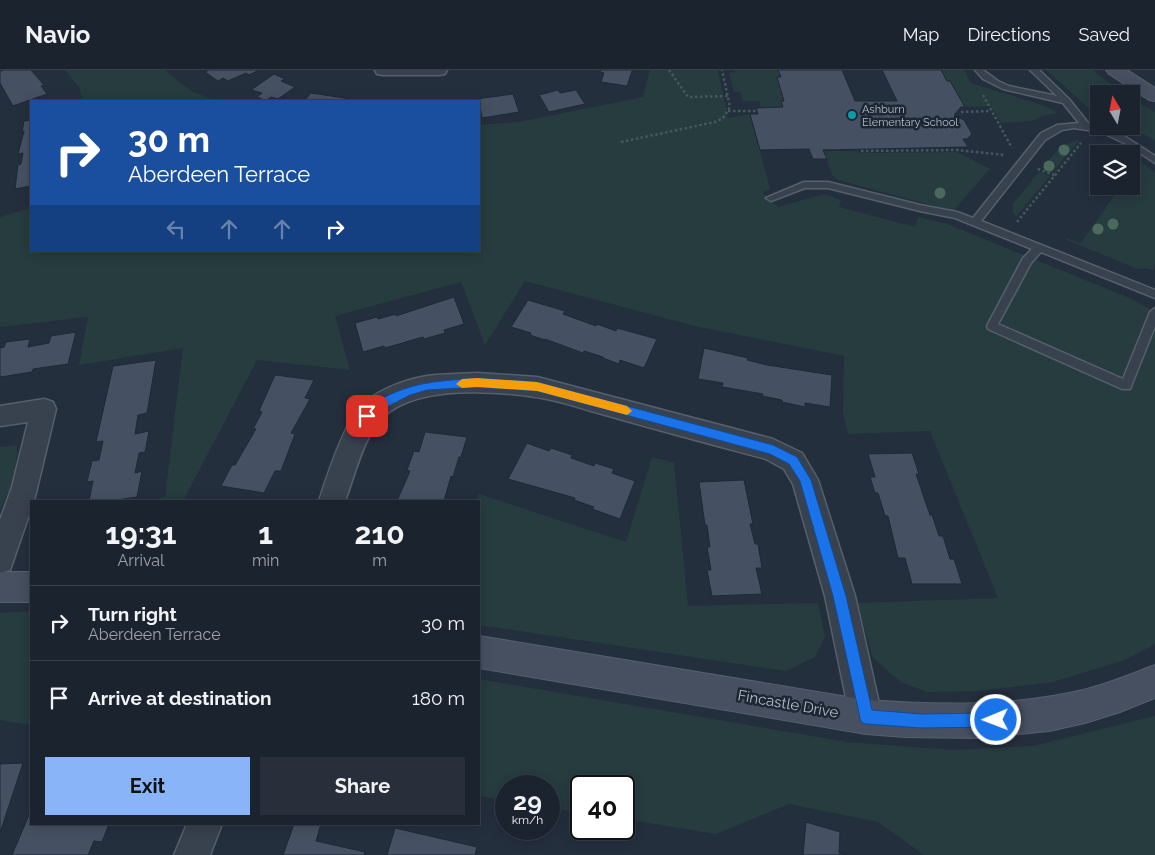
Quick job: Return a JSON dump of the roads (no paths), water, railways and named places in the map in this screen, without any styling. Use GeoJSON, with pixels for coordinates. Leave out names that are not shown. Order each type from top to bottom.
{"type":"FeatureCollection","features":[{"type":"Feature","properties":{"kind":"street"},"geometry":{"type":"LineString","coordinates":[[383,70],[439,70]]}},
{"type":"Feature","properties":{"kind":"street"},"geometry":{"type":"LineString","coordinates":[[1115,70],[1155,96]]}},
{"type":"Feature","properties":{"kind":"street"},"geometry":{"type":"LineString","coordinates":[[332,500],[358,432],[367,416],[377,407],[407,391],[427,386],[477,383],[537,386],[773,450],[793,461],[805,480],[840,596],[866,717]]}},
{"type":"Feature","properties":{"kind":"street"},"geometry":{"type":"LineString","coordinates":[[0,416],[44,409],[25,487],[0,560]]}},
{"type":"Feature","properties":{"kind":"street"},"geometry":{"type":"LineString","coordinates":[[0,587],[30,587]]}},
{"type":"Feature","properties":{"kind":"street","name":"Fincastle Drive"},"geometry":{"type":"LineString","coordinates":[[480,652],[866,717],[921,721],[1015,720],[1062,712],[1127,694],[1155,681]]}},
{"type":"Feature","properties":{"kind":"street"},"geometry":{"type":"LineString","coordinates":[[192,855],[205,825]]}},
{"type":"Feature","properties":{"kind":"lane"},"geometry":{"type":"LineString","coordinates":[[979,70],[983,77],[995,84],[1066,101]]}},
{"type":"Feature","properties":{"kind":"lane"},"geometry":{"type":"LineString","coordinates":[[1034,70],[1066,101],[1086,126]]}},
{"type":"Feature","properties":{"kind":"lane"},"geometry":{"type":"LineString","coordinates":[[976,222],[1046,134],[1066,125],[1086,126],[1121,138],[1143,150],[1155,160]]}},
{"type":"Feature","properties":{"kind":"lane"},"geometry":{"type":"LineString","coordinates":[[771,198],[804,185],[828,185],[920,208],[957,215],[1155,294]]}},
{"type":"Feature","properties":{"kind":"lane"},"geometry":{"type":"LineString","coordinates":[[1039,248],[1027,261],[992,326],[1126,386],[1155,312]]}},
{"type":"Feature","properties":{"kind":"place","name":"Ashburn Elementary School"},"geometry":{"type":"Point","coordinates":[852,115]}}]}
